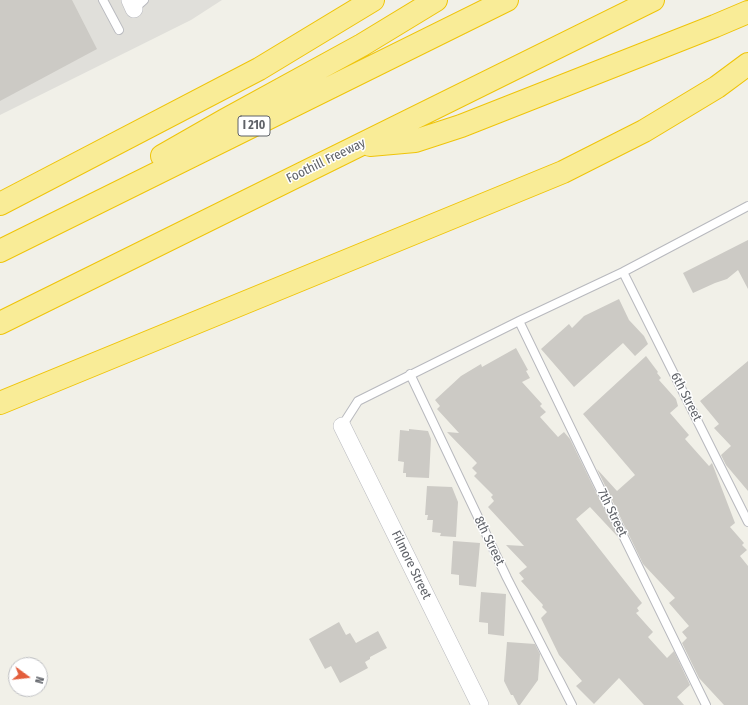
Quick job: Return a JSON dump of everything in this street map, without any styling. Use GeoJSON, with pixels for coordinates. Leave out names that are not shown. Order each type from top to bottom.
{"type":"FeatureCollection","features":[{"type":"Feature","properties":{"kind":"highway"},"geometry":{"type":"LineString","coordinates":[[0,204],[259,69],[373,0]]}},
{"type":"Feature","properties":{"kind":"highway"},"geometry":{"type":"LineString","coordinates":[[0,250],[225,120],[362,44],[436,0]]}},
{"type":"Feature","properties":{"kind":"highway","name":"I 210"},"geometry":{"type":"LineString","coordinates":[[0,250],[507,0]]}},
{"type":"Feature","properties":{"kind":"highway","name":"Foothill Freeway"},"geometry":{"type":"LineString","coordinates":[[0,323],[653,0]]}},
{"type":"Feature","properties":{"kind":"highway"},"geometry":{"type":"LineString","coordinates":[[356,146],[415,141],[461,126],[748,12]]}},
{"type":"Feature","properties":{"kind":"highway"},"geometry":{"type":"LineString","coordinates":[[0,403],[563,172],[644,131],[718,87],[748,64]]}},
{"type":"Feature","properties":{"kind":"street","name":"Filmore Street"},"geometry":{"type":"LineString","coordinates":[[342,426],[480,705]]}},
{"type":"Feature","properties":{"kind":"lane"},"geometry":{"type":"LineString","coordinates":[[103,0],[119,30]]}},
{"type":"Feature","properties":{"kind":"lane"},"geometry":{"type":"LineString","coordinates":[[342,426],[358,401],[410,374],[623,272],[748,206]]}},
{"type":"Feature","properties":{"kind":"lane","name":"6th Street"},"geometry":{"type":"LineString","coordinates":[[623,272],[748,522]]}},
{"type":"Feature","properties":{"kind":"lane","name":"7th Street"},"geometry":{"type":"LineString","coordinates":[[519,321],[706,705]]}},
{"type":"Feature","properties":{"kind":"lane","name":"8th Street"},"geometry":{"type":"LineString","coordinates":[[410,374],[507,578],[572,705]]}},
{"type":"Feature","properties":{"kind":"shaded area"},"geometry":{"type":"Polygon","coordinates":[[[0,0],[222,0],[191,20],[0,115],[0,0]]]}},
{"type":"Feature","properties":{"kind":"building"},"geometry":{"type":"Polygon","coordinates":[[[0,0],[72,0],[97,49],[0,101],[0,0]]]}},
{"type":"Feature","properties":{"kind":"building"},"geometry":{"type":"Polygon","coordinates":[[[748,240],[748,289],[738,270],[727,279],[693,293],[683,273],[748,240]]]}},
{"type":"Feature","properties":{"kind":"building"},"geometry":{"type":"Polygon","coordinates":[[[619,299],[629,320],[644,336],[648,344],[635,356],[623,343],[574,387],[541,349],[569,324],[572,328],[584,316],[619,299]]]}},
{"type":"Feature","properties":{"kind":"building"},"geometry":{"type":"Polygon","coordinates":[[[516,348],[528,370],[526,371],[530,378],[522,382],[542,404],[540,406],[546,412],[540,417],[558,437],[564,432],[570,439],[618,537],[590,507],[576,519],[642,603],[637,608],[639,611],[636,613],[653,632],[648,637],[667,658],[674,651],[690,685],[677,697],[684,705],[644,705],[619,678],[594,704],[576,686],[582,681],[559,655],[541,618],[547,612],[542,607],[543,605],[521,581],[524,579],[519,573],[527,567],[506,545],[524,546],[488,507],[494,501],[491,497],[493,495],[474,476],[477,473],[472,468],[477,463],[447,432],[459,433],[437,409],[440,406],[435,400],[461,376],[481,364],[482,367],[516,348]]]}},
{"type":"Feature","properties":{"kind":"building"},"geometry":{"type":"Polygon","coordinates":[[[646,356],[658,372],[657,373],[661,378],[659,380],[676,399],[678,406],[670,413],[689,435],[685,439],[709,466],[712,463],[735,523],[730,527],[744,543],[742,545],[747,550],[740,556],[748,566],[748,705],[724,705],[699,678],[682,643],[687,638],[682,632],[689,626],[669,603],[675,598],[643,564],[597,469],[617,491],[635,475],[583,414],[646,356]]]}},
{"type":"Feature","properties":{"kind":"building"},"geometry":{"type":"Polygon","coordinates":[[[748,361],[748,491],[726,465],[721,455],[731,446],[714,428],[719,424],[700,401],[748,361]]]}},
{"type":"Feature","properties":{"kind":"building"},"geometry":{"type":"Polygon","coordinates":[[[409,429],[428,431],[431,439],[429,478],[406,477],[406,473],[403,473],[404,462],[398,461],[400,430],[409,431],[409,429]]]}},
{"type":"Feature","properties":{"kind":"building"},"geometry":{"type":"Polygon","coordinates":[[[427,486],[452,487],[458,502],[456,537],[440,536],[441,533],[432,532],[433,520],[427,520],[428,515],[425,515],[427,486]]]}},
{"type":"Feature","properties":{"kind":"building"},"geometry":{"type":"Polygon","coordinates":[[[453,541],[480,543],[476,587],[459,585],[459,575],[451,574],[453,541]]]}},
{"type":"Feature","properties":{"kind":"building"},"geometry":{"type":"Polygon","coordinates":[[[481,592],[506,594],[504,636],[488,634],[488,623],[479,622],[481,592]]]}},
{"type":"Feature","properties":{"kind":"building"},"geometry":{"type":"Polygon","coordinates":[[[339,622],[346,635],[350,633],[356,643],[378,631],[387,648],[370,657],[370,659],[365,662],[368,668],[340,683],[331,666],[325,669],[309,639],[339,622]]]}},
{"type":"Feature","properties":{"kind":"building"},"geometry":{"type":"Polygon","coordinates":[[[507,642],[535,644],[540,654],[538,680],[520,705],[518,705],[513,695],[511,695],[504,681],[507,642]]]}}]}
